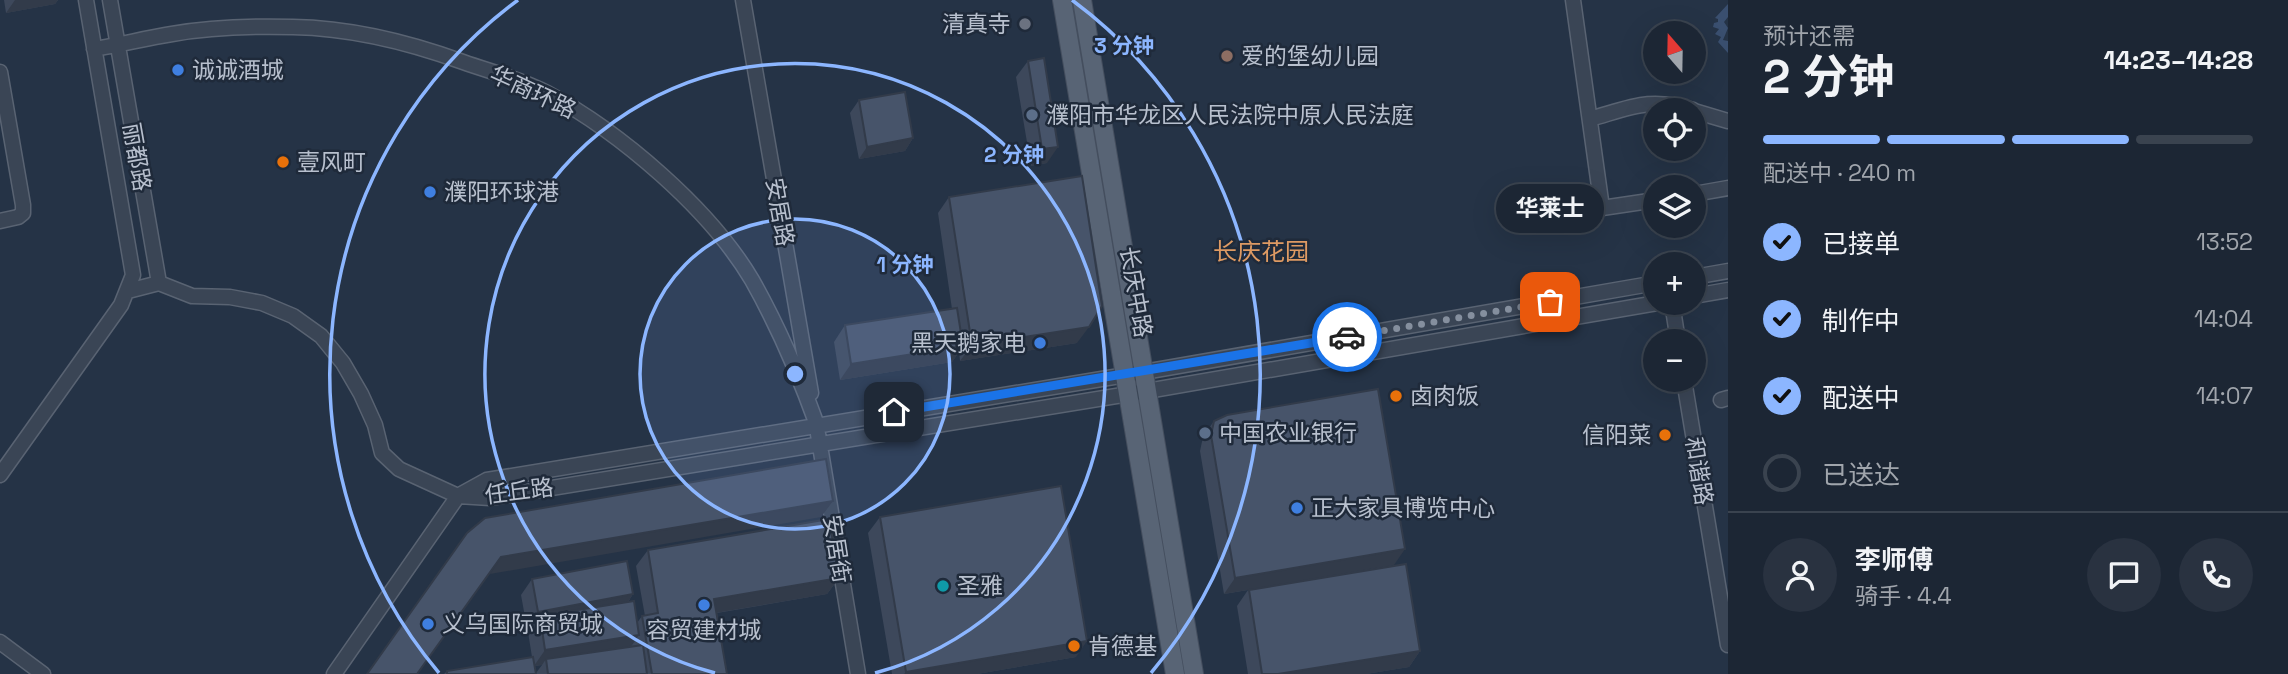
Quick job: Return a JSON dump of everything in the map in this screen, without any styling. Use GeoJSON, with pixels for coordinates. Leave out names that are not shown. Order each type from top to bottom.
{"type":"FeatureCollection","features":[{"type":"Feature","properties":{"kind":"main road","name":"长庆中路"},"geometry":{"type":"LineString","coordinates":[[1062,0],[1175,674]]}},
{"type":"Feature","properties":{"kind":"main road","name":"长庆中路"},"geometry":{"type":"LineString","coordinates":[[1082,0],[1194,674]]}},
{"type":"Feature","properties":{"kind":"street","name":"丽都路"},"geometry":{"type":"LineString","coordinates":[[0,475],[121,305],[133,275],[86,0]]}},
{"type":"Feature","properties":{"kind":"street","name":"丽都路"},"geometry":{"type":"LineString","coordinates":[[110,0],[159,283]]}},
{"type":"Feature","properties":{"kind":"street","name":"安居路"},"geometry":{"type":"LineString","coordinates":[[743,0],[817,425]]}},
{"type":"Feature","properties":{"kind":"street"},"geometry":{"type":"LineString","coordinates":[[1573,0],[1602,208],[1643,202]]}},
{"type":"Feature","properties":{"kind":"street","name":"华商环路"},"geometry":{"type":"LineString","coordinates":[[94,49],[214,29],[296,27],[341,31],[384,37],[425,47],[546,93],[622,142],[680,194],[731,249],[751,279],[785,346],[817,425]]}},
{"type":"Feature","properties":{"kind":"street"},"geometry":{"type":"LineString","coordinates":[[0,72],[23,213],[18,218],[0,220]]}},
{"type":"Feature","properties":{"kind":"street"},"geometry":{"type":"LineString","coordinates":[[1590,119],[1643,104]]}},
{"type":"Feature","properties":{"kind":"street"},"geometry":{"type":"LineString","coordinates":[[1706,114],[1728,121]]}},
{"type":"Feature","properties":{"kind":"street"},"geometry":{"type":"LineString","coordinates":[[1706,192],[1728,188]]}},
{"type":"Feature","properties":{"kind":"street"},"geometry":{"type":"LineString","coordinates":[[1706,274],[1728,271]]}},
{"type":"Feature","properties":{"kind":"street"},"geometry":{"type":"LineString","coordinates":[[128,291],[159,283],[192,296],[230,296],[262,303],[293,316],[321,336],[343,363],[375,425],[382,453],[399,469],[458,496],[334,674]]}},
{"type":"Feature","properties":{"kind":"street","name":"任丘路"},"geometry":{"type":"LineString","coordinates":[[458,496],[487,480],[1144,372],[1643,285]]}},
{"type":"Feature","properties":{"kind":"street"},"geometry":{"type":"LineString","coordinates":[[1706,294],[1728,290]]}},
{"type":"Feature","properties":{"kind":"street","name":"任丘路"},"geometry":{"type":"LineString","coordinates":[[458,496],[490,498],[1147,391],[1643,305]]}},
{"type":"Feature","properties":{"kind":"street","name":"和谐路"},"geometry":{"type":"LineString","coordinates":[[1686,392],[1728,645]]}},
{"type":"Feature","properties":{"kind":"street","name":"安居街"},"geometry":{"type":"LineString","coordinates":[[817,425],[858,674]]}},
{"type":"Feature","properties":{"kind":"street"},"geometry":{"type":"LineString","coordinates":[[0,642],[43,674]]}},
{"type":"Feature","properties":{"kind":"water"},"geometry":{"type":"Polygon","coordinates":[[[1728,4],[1728,17],[1724,22],[1728,28],[1723,40],[1728,41],[1728,53],[1718,42],[1721,37],[1715,34],[1719,29],[1713,27],[1714,23],[1718,22],[1715,18],[1728,4]]]}},
{"type":"Feature","properties":{"kind":"building"},"geometry":{"type":"Polygon","coordinates":[[[1044,58],[1058,147],[1042,149],[1028,61],[1044,58]]]}},
{"type":"Feature","properties":{"kind":"building"},"geometry":{"type":"Polygon","coordinates":[[[905,92],[913,138],[867,147],[859,100],[905,92]]]}},
{"type":"Feature","properties":{"kind":"building"},"geometry":{"type":"Polygon","coordinates":[[[1082,176],[1102,306],[1089,327],[972,345],[949,197],[1082,176]]]}},
{"type":"Feature","properties":{"kind":"building"},"geometry":{"type":"Polygon","coordinates":[[[957,308],[963,346],[851,364],[845,325],[957,308]]]}},
{"type":"Feature","properties":{"kind":"building","name":"正大家具博览中心"},"geometry":{"type":"Polygon","coordinates":[[[1378,389],[1405,549],[1235,578],[1211,435],[1214,421],[1227,415],[1378,389]]]}},
{"type":"Feature","properties":{"kind":"building","name":"义乌国际商贸城"},"geometry":{"type":"Polygon","coordinates":[[[826,459],[833,501],[501,557],[417,674],[367,674],[467,533],[485,518],[826,459]]]}},
{"type":"Feature","properties":{"kind":"building"},"geometry":{"type":"Polygon","coordinates":[[[1061,486],[1087,641],[906,672],[880,517],[1061,486]]]}},
{"type":"Feature","properties":{"kind":"building","name":"容贸建材城"},"geometry":{"type":"Polygon","coordinates":[[[829,519],[839,578],[714,599],[727,674],[652,674],[642,616],[658,613],[648,550],[829,519]]]}},
{"type":"Feature","properties":{"kind":"building"},"geometry":{"type":"Polygon","coordinates":[[[627,561],[633,594],[538,612],[532,579],[627,561]]]}},
{"type":"Feature","properties":{"kind":"building"},"geometry":{"type":"Polygon","coordinates":[[[1406,564],[1420,651],[1278,674],[1262,674],[1249,590],[1406,564]]]}},
{"type":"Feature","properties":{"kind":"building"},"geometry":{"type":"Polygon","coordinates":[[[634,601],[639,635],[545,650],[540,616],[634,601]]]}},
{"type":"Feature","properties":{"kind":"building"},"geometry":{"type":"Polygon","coordinates":[[[643,645],[647,674],[548,674],[546,659],[643,645]]]}},
{"type":"Feature","properties":{"kind":"building"},"geometry":{"type":"Polygon","coordinates":[[[533,657],[536,674],[447,674],[447,671],[533,657]]]}},
{"type":"Feature","properties":{"kind":"way so far"},"geometry":{"type":"LineString","coordinates":[[1347,337],[1550,302]]}},
{"type":"Feature","properties":{"kind":"place","name":"清真寺"},"geometry":{"type":"Point","coordinates":[1025,24]}},
{"type":"Feature","properties":{"kind":"place","name":"爱的堡幼儿园"},"geometry":{"type":"Point","coordinates":[1227,56]}},
{"type":"Feature","properties":{"kind":"place","name":"诚诚酒城"},"geometry":{"type":"Point","coordinates":[178,70]}},
{"type":"Feature","properties":{"kind":"place","name":"濮阳市华龙区人民法院中原人民法庭"},"geometry":{"type":"Point","coordinates":[1032,115]}},
{"type":"Feature","properties":{"kind":"place","name":"壹风町"},"geometry":{"type":"Point","coordinates":[283,162]}},
{"type":"Feature","properties":{"kind":"place","name":"濮阳环球港"},"geometry":{"type":"Point","coordinates":[430,192]}},
{"type":"Feature","properties":{"kind":"place","name":"华莱士"},"geometry":{"type":"Point","coordinates":[1550,302]}},
{"type":"Feature","properties":{"kind":"place","name":"黑天鹅家电"},"geometry":{"type":"Point","coordinates":[1040,343]}},
{"type":"Feature","properties":{"kind":"place","name":"卤肉饭"},"geometry":{"type":"Point","coordinates":[1396,396]}},
{"type":"Feature","properties":{"kind":"place","name":"中国农业银行"},"geometry":{"type":"Point","coordinates":[1205,433]}},
{"type":"Feature","properties":{"kind":"place","name":"信阳菜"},"geometry":{"type":"Point","coordinates":[1665,435]}},
{"type":"Feature","properties":{"kind":"place","name":"正大家具博览中心"},"geometry":{"type":"Point","coordinates":[1297,508]}},
{"type":"Feature","properties":{"kind":"place","name":"圣雅"},"geometry":{"type":"Point","coordinates":[943,586]}},
{"type":"Feature","properties":{"kind":"place","name":"容贸建材城"},"geometry":{"type":"Point","coordinates":[704,605]}},
{"type":"Feature","properties":{"kind":"place","name":"义乌国际商贸城"},"geometry":{"type":"Point","coordinates":[428,624]}},
{"type":"Feature","properties":{"kind":"place","name":"肯德基"},"geometry":{"type":"Point","coordinates":[1074,646]}},
{"type":"Feature","properties":{"kind":"district","name":"长庆花园"},"geometry":{"type":"Point","coordinates":[1261,252]}},
{"type":"Feature","properties":{"kind":"route"},"geometry":{"type":"LineString","coordinates":[[894,412],[1347,337]]}}]}
